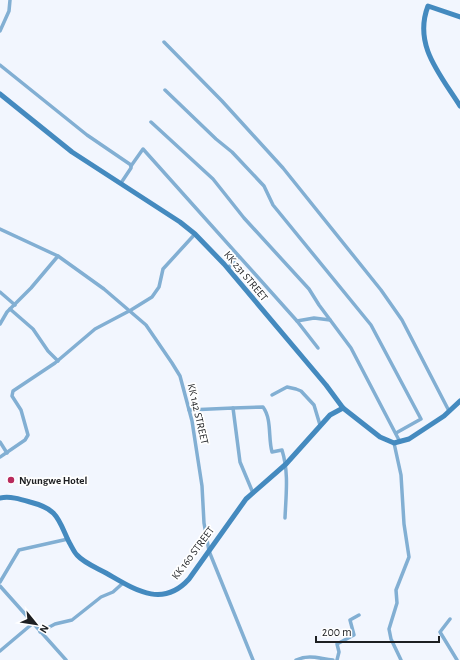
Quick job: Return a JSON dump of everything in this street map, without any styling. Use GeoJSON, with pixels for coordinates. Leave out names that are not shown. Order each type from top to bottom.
{"type":"FeatureCollection","features":[{"type":"Feature","properties":{"kind":"main road"},"geometry":{"type":"LineString","coordinates":[[460,17],[428,3],[423,22],[423,38],[430,61],[460,106]]}},
{"type":"Feature","properties":{"kind":"main road","name":"KK 231 STREET"},"geometry":{"type":"LineString","coordinates":[[0,94],[72,152],[121,183],[195,234],[228,268],[326,385],[343,408],[380,436],[394,443]]}},
{"type":"Feature","properties":{"kind":"main road"},"geometry":{"type":"LineString","coordinates":[[394,443],[409,439],[449,411],[460,401]]}},
{"type":"Feature","properties":{"kind":"main road","name":"KK 160 STREET"},"geometry":{"type":"LineString","coordinates":[[0,498],[15,498],[43,505],[50,509],[59,518],[76,555],[123,583],[153,595],[164,595],[175,592],[189,579],[236,511],[253,493],[286,464],[330,415],[343,408]]}},
{"type":"Feature","properties":{"kind":"street"},"geometry":{"type":"LineString","coordinates":[[0,31],[9,11],[10,0]]}},
{"type":"Feature","properties":{"kind":"street"},"geometry":{"type":"LineString","coordinates":[[164,42],[222,101],[283,168],[381,290],[402,320],[449,411]]}},
{"type":"Feature","properties":{"kind":"street"},"geometry":{"type":"LineString","coordinates":[[0,65],[87,135],[131,166]]}},
{"type":"Feature","properties":{"kind":"street"},"geometry":{"type":"LineString","coordinates":[[165,90],[216,139],[232,152],[264,186],[273,205],[371,325],[421,419],[396,433]]}},
{"type":"Feature","properties":{"kind":"street"},"geometry":{"type":"LineString","coordinates":[[151,122],[213,179],[244,218],[309,289],[351,348],[400,442]]}},
{"type":"Feature","properties":{"kind":"street"},"geometry":{"type":"LineString","coordinates":[[121,183],[143,148],[238,257],[297,321],[318,348]]}},
{"type":"Feature","properties":{"kind":"street","name":"KK 142 STREET"},"geometry":{"type":"LineString","coordinates":[[0,229],[58,256],[131,310],[153,334],[180,376],[189,410],[202,486],[204,523],[209,551],[253,660]]}},
{"type":"Feature","properties":{"kind":"street"},"geometry":{"type":"LineString","coordinates":[[0,458],[25,440],[28,435],[21,410],[12,396],[13,391],[58,361],[95,329],[131,310],[156,294],[163,269],[195,234]]}},
{"type":"Feature","properties":{"kind":"street"},"geometry":{"type":"LineString","coordinates":[[0,324],[10,309],[31,288],[58,256]]}},
{"type":"Feature","properties":{"kind":"street"},"geometry":{"type":"LineString","coordinates":[[228,268],[238,257]]}},
{"type":"Feature","properties":{"kind":"street"},"geometry":{"type":"LineString","coordinates":[[0,292],[15,304]]}},
{"type":"Feature","properties":{"kind":"street"},"geometry":{"type":"LineString","coordinates":[[10,309],[33,329],[48,351],[58,361]]}},
{"type":"Feature","properties":{"kind":"street"},"geometry":{"type":"LineString","coordinates":[[297,321],[314,318],[330,320]]}},
{"type":"Feature","properties":{"kind":"street"},"geometry":{"type":"LineString","coordinates":[[272,395],[287,387],[296,388],[313,402],[320,425]]}},
{"type":"Feature","properties":{"kind":"street"},"geometry":{"type":"LineString","coordinates":[[189,410],[263,407],[266,411],[269,441],[272,452],[282,450],[286,464],[287,476],[285,518]]}},
{"type":"Feature","properties":{"kind":"street"},"geometry":{"type":"LineString","coordinates":[[233,408],[240,462],[253,493]]}},
{"type":"Feature","properties":{"kind":"street"},"geometry":{"type":"LineString","coordinates":[[0,442],[7,453]]}},
{"type":"Feature","properties":{"kind":"street"},"geometry":{"type":"LineString","coordinates":[[394,443],[401,475],[404,524],[409,557],[396,590],[397,603],[389,629],[391,639],[401,660]]}},
{"type":"Feature","properties":{"kind":"street"},"geometry":{"type":"LineString","coordinates":[[0,582],[19,550],[68,539]]}},
{"type":"Feature","properties":{"kind":"street"},"geometry":{"type":"LineString","coordinates":[[40,632],[54,624],[72,620],[101,597],[113,592],[123,583]]}},
{"type":"Feature","properties":{"kind":"street"},"geometry":{"type":"LineString","coordinates":[[0,586],[32,624],[66,660]]}},
{"type":"Feature","properties":{"kind":"street"},"geometry":{"type":"LineString","coordinates":[[338,660],[339,652],[337,644],[354,635],[350,620],[359,615]]}},
{"type":"Feature","properties":{"kind":"street"},"geometry":{"type":"LineString","coordinates":[[450,619],[440,632],[457,660]]}},
{"type":"Feature","properties":{"kind":"street"},"geometry":{"type":"LineString","coordinates":[[1,649],[32,624]]}},
{"type":"Feature","properties":{"kind":"street"},"geometry":{"type":"LineString","coordinates":[[296,660],[302,657],[316,656],[333,660]]}},
{"type":"Feature","properties":{"kind":"place","name":"Nyungwe Hotel"},"geometry":{"type":"Point","coordinates":[11,480]}}]}
